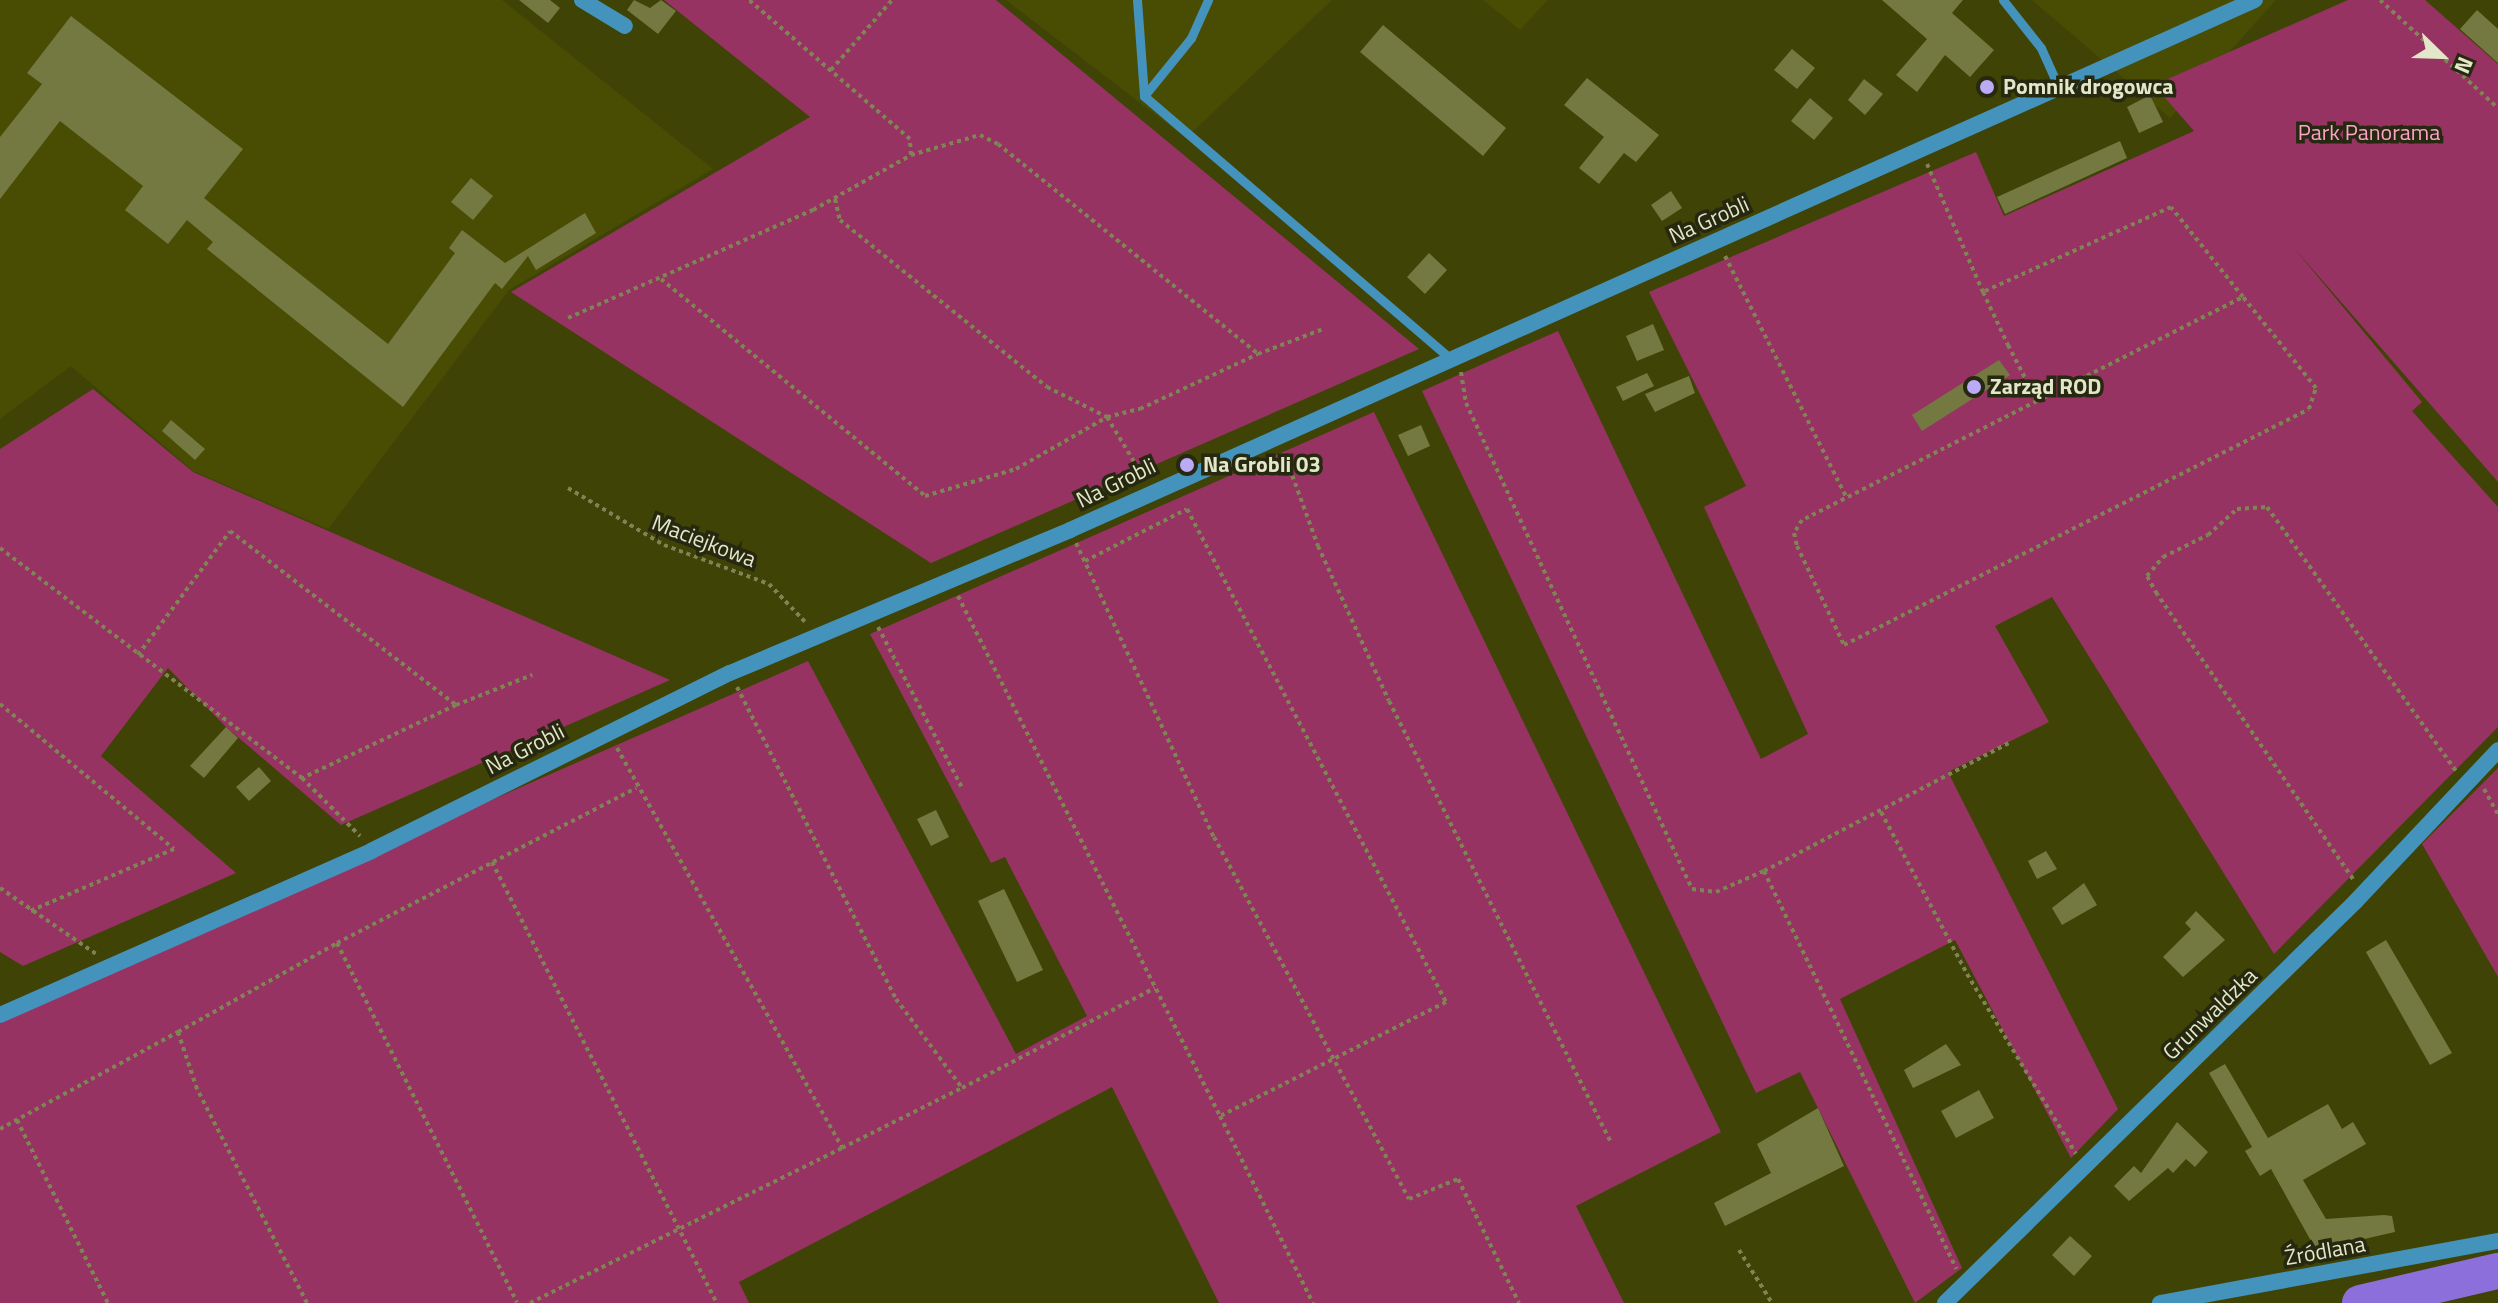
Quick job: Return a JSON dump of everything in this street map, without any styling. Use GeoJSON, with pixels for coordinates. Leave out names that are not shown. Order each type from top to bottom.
{"type":"FeatureCollection","features":[{"type":"Feature","properties":{"kind":"street"},"geometry":{"type":"LineString","coordinates":[[582,0],[625,26]]}},
{"type":"Feature","properties":{"kind":"street","name":"Na Grobli"},"geometry":{"type":"LineString","coordinates":[[0,1015],[371,851],[730,673],[1070,530],[1275,433],[1718,240],[2255,0]]}},
{"type":"Feature","properties":{"kind":"street","name":"Grunwaldzka"},"geometry":{"type":"LineString","coordinates":[[1951,1298],[2355,902],[2498,750]]}},
{"type":"Feature","properties":{"kind":"street","name":"Źródlana"},"geometry":{"type":"LineString","coordinates":[[2160,1303],[2498,1241]]}},
{"type":"Feature","properties":{"kind":"lane"},"geometry":{"type":"LineString","coordinates":[[1137,0],[1144,96],[1450,358]]}},
{"type":"Feature","properties":{"kind":"lane"},"geometry":{"type":"LineString","coordinates":[[1144,96],[1191,38],[1208,0]]}},
{"type":"Feature","properties":{"kind":"lane"},"geometry":{"type":"LineString","coordinates":[[2003,0],[2041,48],[2059,88]]}},
{"type":"Feature","properties":{"kind":"path"},"geometry":{"type":"LineString","coordinates":[[749,0],[910,139],[911,155]]}},
{"type":"Feature","properties":{"kind":"path"},"geometry":{"type":"LineString","coordinates":[[830,70],[892,0]]}},
{"type":"Feature","properties":{"kind":"path"},"geometry":{"type":"LineString","coordinates":[[2380,0],[2498,108]]}},
{"type":"Feature","properties":{"kind":"path"},"geometry":{"type":"LineString","coordinates":[[568,318],[835,199],[911,155],[980,135],[998,144],[1258,354]]}},
{"type":"Feature","properties":{"kind":"path"},"geometry":{"type":"LineString","coordinates":[[1921,150],[1983,292],[2037,401]]}},
{"type":"Feature","properties":{"kind":"path"},"geometry":{"type":"LineString","coordinates":[[835,199],[840,220],[1047,387],[1107,417],[1151,490]]}},
{"type":"Feature","properties":{"kind":"path"},"geometry":{"type":"LineString","coordinates":[[1983,292],[2171,207],[2316,388],[2309,409],[1844,645],[1794,533],[1802,520],[2243,297]]}},
{"type":"Feature","properties":{"kind":"path"},"geometry":{"type":"LineString","coordinates":[[1718,240],[1846,497]]}},
{"type":"Feature","properties":{"kind":"path"},"geometry":{"type":"LineString","coordinates":[[661,279],[925,496],[1016,469],[1107,417],[1140,409],[1258,354],[1323,329]]}},
{"type":"Feature","properties":{"kind":"path"},"geometry":{"type":"LineString","coordinates":[[1450,358],[1464,376],[1466,403],[1692,889],[1716,892],[1764,871],[2009,743]]}},
{"type":"Feature","properties":{"kind":"path"},"geometry":{"type":"LineString","coordinates":[[1275,433],[1318,546],[1389,701],[1610,1141]]}},
{"type":"Feature","properties":{"kind":"path","name":"Maciejkowa"},"geometry":{"type":"LineString","coordinates":[[568,488],[664,545],[769,584],[815,637]]}},
{"type":"Feature","properties":{"kind":"path"},"geometry":{"type":"LineString","coordinates":[[2355,902],[2353,873],[2147,576],[2163,557],[2208,535],[2237,509],[2267,507],[2468,779],[2498,814]]}},
{"type":"Feature","properties":{"kind":"path"},"geometry":{"type":"LineString","coordinates":[[1085,561],[1187,509],[1446,1002],[1337,1060],[1220,1116]]}},
{"type":"Feature","properties":{"kind":"path"},"geometry":{"type":"LineString","coordinates":[[1070,530],[1214,837],[1301,1006],[1337,1060],[1409,1199],[1458,1179],[1519,1303]]}},
{"type":"Feature","properties":{"kind":"path"},"geometry":{"type":"LineString","coordinates":[[138,655],[230,531],[456,705]]}},
{"type":"Feature","properties":{"kind":"path"},"geometry":{"type":"LineString","coordinates":[[0,548],[302,778],[344,815],[371,851]]}},
{"type":"Feature","properties":{"kind":"path"},"geometry":{"type":"LineString","coordinates":[[950,580],[1313,1303]]}},
{"type":"Feature","properties":{"kind":"path"},"geometry":{"type":"LineString","coordinates":[[871,613],[962,788]]}},
{"type":"Feature","properties":{"kind":"path"},"geometry":{"type":"LineString","coordinates":[[730,673],[896,999],[962,1088]]}},
{"type":"Feature","properties":{"kind":"path"},"geometry":{"type":"LineString","coordinates":[[302,778],[456,705],[532,675]]}},
{"type":"Feature","properties":{"kind":"path"},"geometry":{"type":"LineString","coordinates":[[0,704],[174,849],[30,911]]}},
{"type":"Feature","properties":{"kind":"path"},"geometry":{"type":"LineString","coordinates":[[608,731],[842,1148]]}},
{"type":"Feature","properties":{"kind":"path"},"geometry":{"type":"LineString","coordinates":[[0,1129],[337,943],[637,787]]}},
{"type":"Feature","properties":{"kind":"path"},"geometry":{"type":"LineString","coordinates":[[1881,812],[1967,974],[2076,1154],[2075,1176]]}},
{"type":"Feature","properties":{"kind":"path"},"geometry":{"type":"LineString","coordinates":[[492,862],[717,1303]]}},
{"type":"Feature","properties":{"kind":"path"},"geometry":{"type":"LineString","coordinates":[[1764,871],[1957,1271],[1951,1298]]}},
{"type":"Feature","properties":{"kind":"path"},"geometry":{"type":"LineString","coordinates":[[0,888],[30,911],[87,943],[108,967]]}},
{"type":"Feature","properties":{"kind":"path"},"geometry":{"type":"LineString","coordinates":[[337,943],[517,1303]]}},
{"type":"Feature","properties":{"kind":"path"},"geometry":{"type":"LineString","coordinates":[[530,1303],[962,1088],[1155,988]]}},
{"type":"Feature","properties":{"kind":"path"},"geometry":{"type":"LineString","coordinates":[[178,1032],[197,1089],[307,1303]]}},
{"type":"Feature","properties":{"kind":"path"},"geometry":{"type":"LineString","coordinates":[[17,1120],[108,1303]]}},
{"type":"Feature","properties":{"kind":"path"},"geometry":{"type":"LineString","coordinates":[[1739,1250],[1772,1303]]}},
{"type":"Feature","properties":{"kind":"shaded area"},"geometry":{"type":"Polygon","coordinates":[[[0,0],[502,0],[713,169],[509,290],[328,529],[193,471],[71,366],[0,419],[0,0]]]}},
{"type":"Feature","properties":{"kind":"shaded area"},"geometry":{"type":"Polygon","coordinates":[[[1006,0],[1332,0],[1186,138],[1006,0]]]}},
{"type":"Feature","properties":{"kind":"shaded area"},"geometry":{"type":"Polygon","coordinates":[[[1483,0],[1548,0],[1520,30],[1483,0]]]}},
{"type":"Feature","properties":{"kind":"shaded area"},"geometry":{"type":"Polygon","coordinates":[[[2032,0],[2276,0],[2170,118],[2032,0]]]}},
{"type":"Feature","properties":{"kind":"green space"},"geometry":{"type":"Polygon","coordinates":[[[664,0],[996,0],[1419,349],[931,563],[511,292],[810,117],[664,0]]]}},
{"type":"Feature","properties":{"kind":"green space","name":"Park Panorama"},"geometry":{"type":"Polygon","coordinates":[[[2348,0],[2425,0],[2498,64],[2498,482],[2294,248],[2422,402],[2412,411],[2498,507],[2498,727],[2274,954],[2052,597],[1995,626],[2049,722],[1948,772],[2118,1109],[2071,1158],[1955,940],[1840,999],[1962,1268],[1915,1303],[1800,1072],[1756,1093],[1422,391],[1558,331],[1761,759],[1808,734],[1704,507],[1746,486],[1649,292],[1976,152],[2004,216],[2194,131],[2154,85],[2348,0]]]}},
{"type":"Feature","properties":{"kind":"green space"},"geometry":{"type":"Polygon","coordinates":[[[93,389],[193,472],[670,680],[341,825],[226,727],[168,668],[101,756],[236,873],[23,966],[0,952],[0,449],[93,389]]]}},
{"type":"Feature","properties":{"kind":"green space"},"geometry":{"type":"Polygon","coordinates":[[[1374,412],[1721,1132],[1576,1206],[1624,1303],[1219,1303],[1112,1087],[739,1282],[749,1303],[0,1303],[0,1016],[808,661],[1016,1054],[1087,1016],[1005,857],[991,863],[870,634],[1374,412]]]}},
{"type":"Feature","properties":{"kind":"green space"},"geometry":{"type":"Polygon","coordinates":[[[2498,768],[2498,977],[2422,844],[2498,768]]]}},
{"type":"Feature","properties":{"kind":"building"},"geometry":{"type":"Polygon","coordinates":[[[519,0],[550,0],[560,8],[548,23],[519,0]]]}},
{"type":"Feature","properties":{"kind":"building"},"geometry":{"type":"Polygon","coordinates":[[[634,0],[650,8],[661,0],[676,11],[658,34],[627,10],[634,0]]]}},
{"type":"Feature","properties":{"kind":"building"},"geometry":{"type":"Polygon","coordinates":[[[1882,0],[1963,0],[1952,13],[1994,50],[1970,77],[1945,55],[1917,92],[1896,75],[1927,39],[1882,0]]]}},
{"type":"Feature","properties":{"kind":"building"},"geometry":{"type":"Polygon","coordinates":[[[2477,10],[2498,29],[2498,63],[2460,29],[2477,10]]]}},
{"type":"Feature","properties":{"kind":"building"},"geometry":{"type":"Polygon","coordinates":[[[71,16],[243,149],[204,198],[388,344],[455,253],[449,248],[462,230],[505,263],[585,213],[596,233],[536,270],[528,256],[502,289],[495,283],[403,407],[207,249],[213,242],[187,220],[168,244],[125,210],[143,186],[60,121],[0,199],[0,137],[42,84],[27,73],[71,16]]]}},
{"type":"Feature","properties":{"kind":"building"},"geometry":{"type":"Polygon","coordinates":[[[1383,25],[1506,128],[1483,156],[1360,52],[1383,25]]]}},
{"type":"Feature","properties":{"kind":"building"},"geometry":{"type":"Polygon","coordinates":[[[1792,49],[1815,68],[1797,89],[1774,70],[1792,49]]]}},
{"type":"Feature","properties":{"kind":"building"},"geometry":{"type":"Polygon","coordinates":[[[1587,78],[1659,135],[1636,162],[1624,153],[1599,184],[1579,168],[1604,137],[1564,105],[1587,78]]]}},
{"type":"Feature","properties":{"kind":"building"},"geometry":{"type":"Polygon","coordinates":[[[1864,79],[1883,94],[1865,115],[1848,100],[1864,79]]]}},
{"type":"Feature","properties":{"kind":"building"},"geometry":{"type":"Polygon","coordinates":[[[2150,95],[2163,122],[2139,133],[2127,107],[2150,95]]]}},
{"type":"Feature","properties":{"kind":"building"},"geometry":{"type":"Polygon","coordinates":[[[1810,98],[1833,118],[1814,140],[1791,121],[1810,98]]]}},
{"type":"Feature","properties":{"kind":"building"},"geometry":{"type":"Polygon","coordinates":[[[2120,141],[2127,158],[2005,214],[1997,197],[2120,141]]]}},
{"type":"Feature","properties":{"kind":"building"},"geometry":{"type":"Polygon","coordinates":[[[471,178],[493,196],[473,220],[451,202],[471,178]]]}},
{"type":"Feature","properties":{"kind":"building"},"geometry":{"type":"Polygon","coordinates":[[[1671,191],[1682,208],[1662,221],[1651,205],[1671,191]]]}},
{"type":"Feature","properties":{"kind":"building"},"geometry":{"type":"Polygon","coordinates":[[[1429,253],[1447,270],[1425,294],[1407,277],[1429,253]]]}},
{"type":"Feature","properties":{"kind":"building"},"geometry":{"type":"Polygon","coordinates":[[[1653,324],[1664,350],[1637,361],[1626,336],[1653,324]]]}},
{"type":"Feature","properties":{"kind":"building"},"geometry":{"type":"Polygon","coordinates":[[[1999,360],[2010,375],[1922,431],[1912,415],[1999,360]]]}},
{"type":"Feature","properties":{"kind":"building"},"geometry":{"type":"Polygon","coordinates":[[[1647,373],[1654,386],[1623,401],[1616,387],[1647,373]]]}},
{"type":"Feature","properties":{"kind":"building"},"geometry":{"type":"Polygon","coordinates":[[[1689,376],[1695,393],[1655,412],[1645,394],[1689,376]]]}},
{"type":"Feature","properties":{"kind":"building"},"geometry":{"type":"Polygon","coordinates":[[[171,420],[205,449],[195,460],[162,431],[171,420]]]}},
{"type":"Feature","properties":{"kind":"building"},"geometry":{"type":"Polygon","coordinates":[[[1421,425],[1430,446],[1408,456],[1398,435],[1421,425]]]}},
{"type":"Feature","properties":{"kind":"building"},"geometry":{"type":"Polygon","coordinates":[[[226,727],[238,738],[204,778],[190,766],[226,727]]]}},
{"type":"Feature","properties":{"kind":"building"},"geometry":{"type":"Polygon","coordinates":[[[259,767],[271,781],[249,801],[236,787],[259,767]]]}},
{"type":"Feature","properties":{"kind":"building"},"geometry":{"type":"Polygon","coordinates":[[[936,810],[949,837],[931,846],[917,819],[936,810]]]}},
{"type":"Feature","properties":{"kind":"building"},"geometry":{"type":"Polygon","coordinates":[[[2046,851],[2057,869],[2037,879],[2028,861],[2046,851]]]}},
{"type":"Feature","properties":{"kind":"building"},"geometry":{"type":"Polygon","coordinates":[[[2084,883],[2097,905],[2062,925],[2052,908],[2084,883]]]}},
{"type":"Feature","properties":{"kind":"building"},"geometry":{"type":"Polygon","coordinates":[[[1004,889],[1043,970],[1017,982],[978,901],[1004,889]]]}},
{"type":"Feature","properties":{"kind":"building"},"geometry":{"type":"Polygon","coordinates":[[[2196,911],[2225,940],[2183,977],[2163,957],[2191,929],[2185,923],[2196,911]]]}},
{"type":"Feature","properties":{"kind":"building"},"geometry":{"type":"Polygon","coordinates":[[[2386,940],[2452,1053],[2430,1065],[2366,952],[2386,940]]]}},
{"type":"Feature","properties":{"kind":"building"},"geometry":{"type":"Polygon","coordinates":[[[1946,1044],[1961,1065],[1913,1088],[1904,1070],[1946,1044]]]}},
{"type":"Feature","properties":{"kind":"building"},"geometry":{"type":"Polygon","coordinates":[[[2225,1064],[2268,1138],[2328,1104],[2342,1129],[2353,1122],[2366,1144],[2303,1180],[2326,1219],[2392,1216],[2395,1232],[2316,1250],[2271,1169],[2260,1176],[2245,1151],[2252,1147],[2209,1073],[2225,1064]]]}},
{"type":"Feature","properties":{"kind":"building"},"geometry":{"type":"Polygon","coordinates":[[[1979,1090],[1994,1118],[1956,1138],[1941,1111],[1979,1090]]]}},
{"type":"Feature","properties":{"kind":"building"},"geometry":{"type":"Polygon","coordinates":[[[1818,1108],[1844,1166],[1725,1226],[1714,1203],[1771,1173],[1757,1144],[1818,1108]]]}},
{"type":"Feature","properties":{"kind":"building"},"geometry":{"type":"Polygon","coordinates":[[[2177,1122],[2208,1152],[2195,1167],[2186,1159],[2173,1173],[2168,1168],[2129,1201],[2114,1186],[2134,1166],[2141,1173],[2177,1122]]]}},
{"type":"Feature","properties":{"kind":"building"},"geometry":{"type":"Polygon","coordinates":[[[2070,1236],[2092,1256],[2074,1276],[2052,1255],[2070,1236]]]}},
{"type":"Feature","properties":{"kind":"waterway"},"geometry":{"type":"LineString","coordinates":[[2360,1303],[2498,1271]]}},
{"type":"Feature","properties":{"kind":"place","name":"Pomnik drogowca"},"geometry":{"type":"Point","coordinates":[1987,87]}},
{"type":"Feature","properties":{"kind":"place","name":"Zarząd ROD"},"geometry":{"type":"Point","coordinates":[1974,387]}},
{"type":"Feature","properties":{"kind":"place","name":"Na Grobli 03"},"geometry":{"type":"Point","coordinates":[1187,465]}}]}
